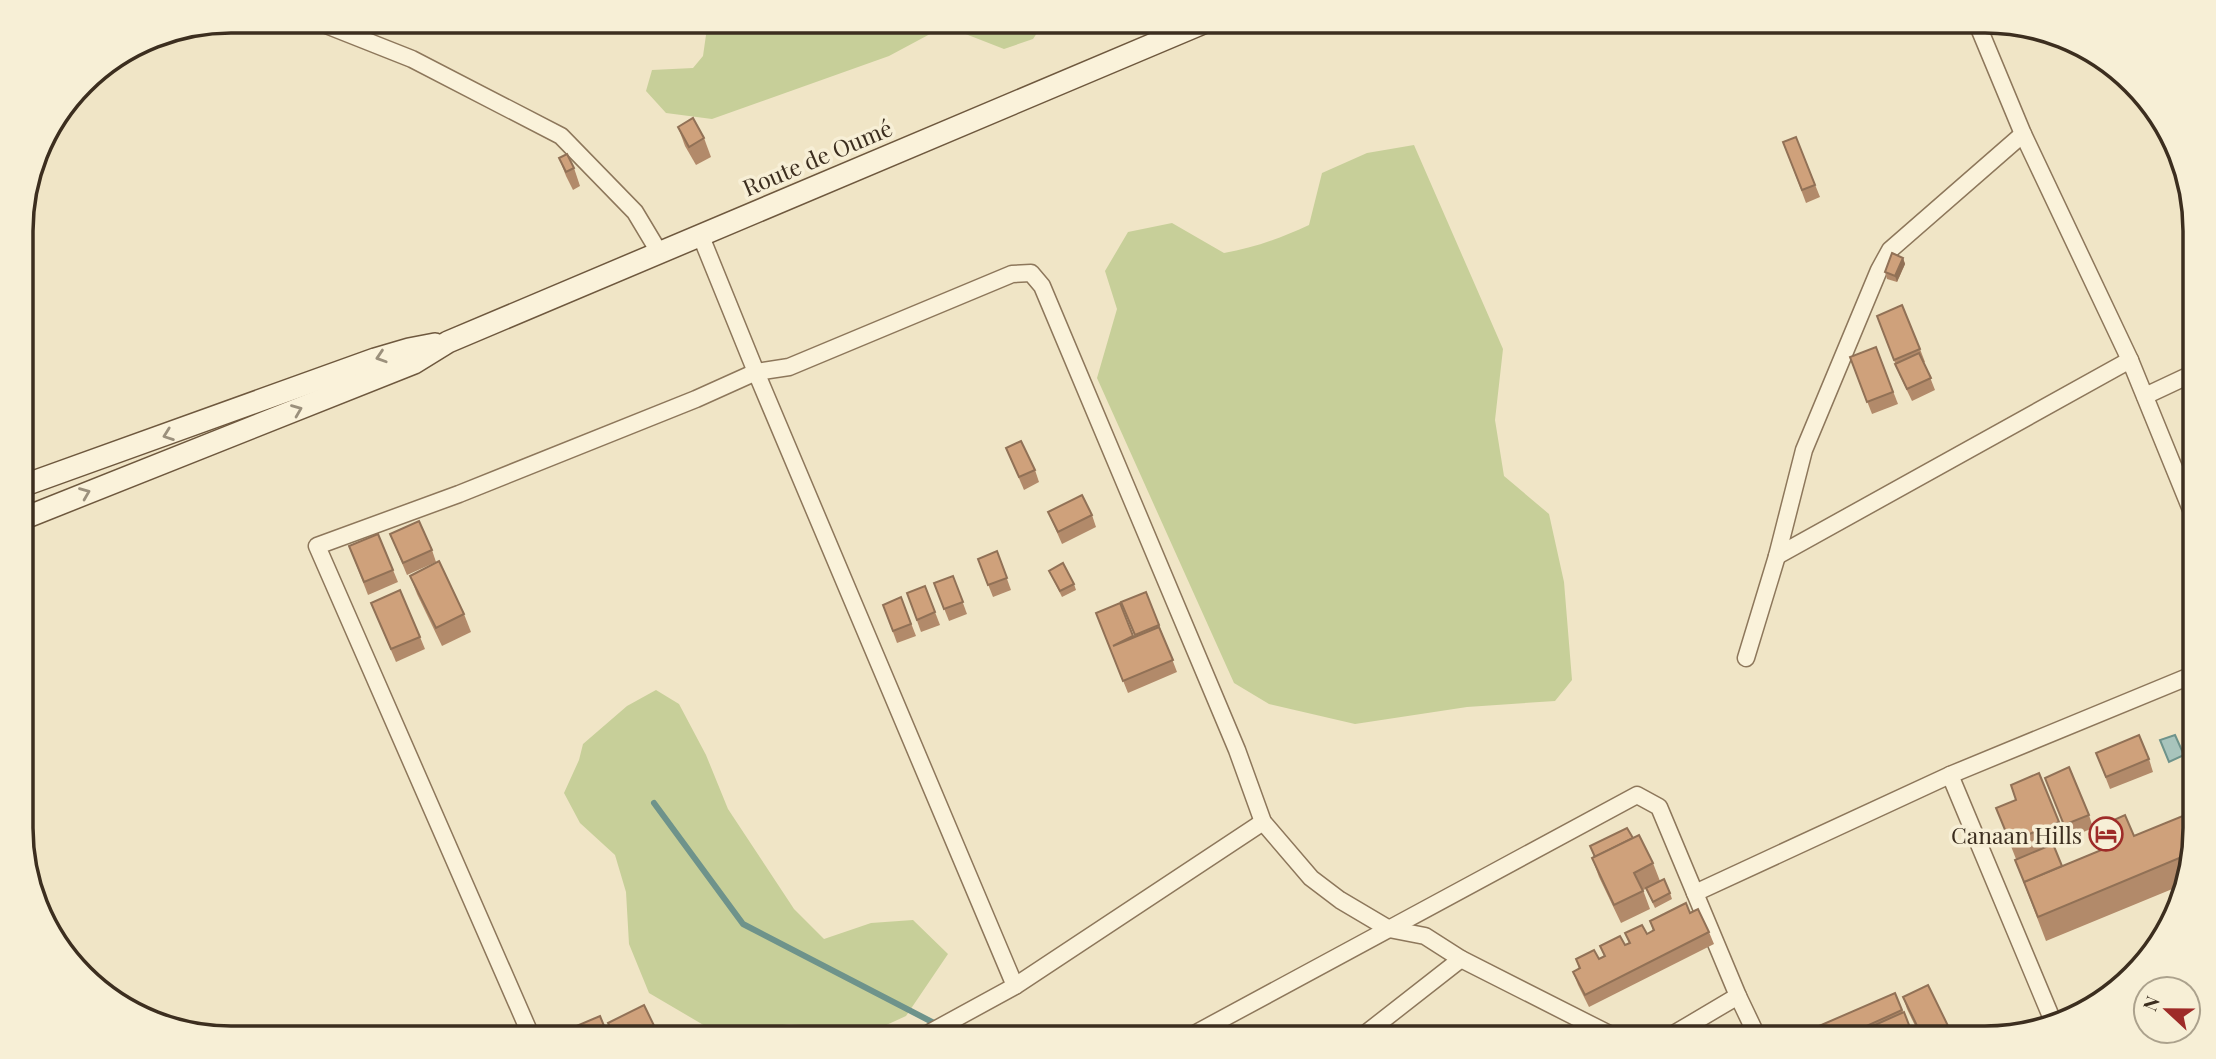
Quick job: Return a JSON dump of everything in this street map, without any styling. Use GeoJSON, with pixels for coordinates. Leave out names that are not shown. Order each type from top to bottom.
{"type":"FeatureCollection","features":[{"type":"Feature","properties":{"kind":"main road","name":"Route de Oumé"},"geometry":{"type":"LineString","coordinates":[[448,342],[1179,33]]}},
{"type":"Feature","properties":{"kind":"main road"},"geometry":{"type":"LineString","coordinates":[[34,481],[374,359],[448,342]]}},
{"type":"Feature","properties":{"kind":"main road"},"geometry":{"type":"LineString","coordinates":[[34,514],[414,363],[448,342]]}},
{"type":"Feature","properties":{"kind":"street"},"geometry":{"type":"LineString","coordinates":[[346,33],[412,59],[561,136],[635,212],[659,252]]}},
{"type":"Feature","properties":{"kind":"street"},"geometry":{"type":"LineString","coordinates":[[1981,33],[2023,134],[2130,360],[2183,490]]}},
{"type":"Feature","properties":{"kind":"street"},"geometry":{"type":"LineString","coordinates":[[1746,659],[1777,556],[1804,450],[1879,270],[1890,250],[2023,134]]}},
{"type":"Feature","properties":{"kind":"street"},"geometry":{"type":"LineString","coordinates":[[700,234],[1015,986]]}},
{"type":"Feature","properties":{"kind":"street"},"geometry":{"type":"LineString","coordinates":[[527,1026],[317,546],[546,459],[756,372],[789,367],[1012,274],[1031,273],[1042,286],[1231,737],[1263,822],[1311,878],[1340,900],[1389,929],[1425,936],[1461,959],[1592,1025]]}},
{"type":"Feature","properties":{"kind":"street"},"geometry":{"type":"LineString","coordinates":[[1777,556],[2130,360]]}},
{"type":"Feature","properties":{"kind":"street"},"geometry":{"type":"LineString","coordinates":[[2145,396],[2183,378]]}},
{"type":"Feature","properties":{"kind":"street"},"geometry":{"type":"LineString","coordinates":[[1695,893],[1950,775],[2183,679]]}},
{"type":"Feature","properties":{"kind":"street"},"geometry":{"type":"LineString","coordinates":[[1950,775],[2050,1014]]}},
{"type":"Feature","properties":{"kind":"street"},"geometry":{"type":"LineString","coordinates":[[1224,1025],[1389,929],[1637,795],[1659,807],[1752,1025]]}},
{"type":"Feature","properties":{"kind":"street"},"geometry":{"type":"LineString","coordinates":[[943,1026],[1015,986],[1263,822]]}},
{"type":"Feature","properties":{"kind":"street"},"geometry":{"type":"LineString","coordinates":[[1376,1025],[1461,959]]}},
{"type":"Feature","properties":{"kind":"street"},"geometry":{"type":"LineString","coordinates":[[1689,1025],[1738,996]]}},
{"type":"Feature","properties":{"kind":"green space"},"geometry":{"type":"Polygon","coordinates":[[[705,33],[932,33],[889,56],[712,119],[666,113],[646,91],[652,70],[693,68],[703,56],[705,33]]]}},
{"type":"Feature","properties":{"kind":"green space"},"geometry":{"type":"Polygon","coordinates":[[[963,33],[1037,33],[1033,39],[1004,49],[963,33]]]}},
{"type":"Feature","properties":{"kind":"green space"},"geometry":{"type":"Polygon","coordinates":[[[1414,145],[1503,349],[1495,420],[1504,476],[1549,514],[1564,582],[1572,680],[1555,701],[1467,707],[1355,724],[1269,704],[1234,683],[1097,378],[1117,309],[1105,271],[1128,232],[1172,223],[1224,253],[1288,234],[1309,225],[1322,173],[1367,153],[1414,145]]]}},
{"type":"Feature","properties":{"kind":"green space"},"geometry":{"type":"Polygon","coordinates":[[[656,690],[679,704],[706,755],[728,809],[794,909],[824,939],[871,923],[913,920],[948,954],[906,1016],[885,1026],[705,1026],[649,993],[629,944],[626,892],[615,855],[580,823],[564,793],[583,744],[627,706],[656,690]]]}},
{"type":"Feature","properties":{"kind":"water"},"geometry":{"type":"Polygon","coordinates":[[[2175,735],[2183,755],[2169,762],[2160,740],[2175,735]]]}},
{"type":"Feature","properties":{"kind":"building"},"geometry":{"type":"Polygon","coordinates":[[[693,118],[704,138],[689,147],[678,127],[693,118]]]}},
{"type":"Feature","properties":{"kind":"building"},"geometry":{"type":"Polygon","coordinates":[[[1796,137],[1815,185],[1802,190],[1783,142],[1796,137]]]}},
{"type":"Feature","properties":{"kind":"building"},"geometry":{"type":"Polygon","coordinates":[[[567,154],[574,168],[566,172],[559,158],[567,154]]]}},
{"type":"Feature","properties":{"kind":"building"},"geometry":{"type":"Polygon","coordinates":[[[1892,253],[1903,258],[1895,276],[1885,272],[1892,253]]]}},
{"type":"Feature","properties":{"kind":"building"},"geometry":{"type":"Polygon","coordinates":[[[1902,305],[1920,349],[1894,360],[1877,316],[1902,305]]]}},
{"type":"Feature","properties":{"kind":"building"},"geometry":{"type":"Polygon","coordinates":[[[1876,347],[1893,392],[1867,402],[1850,357],[1876,347]]]}},
{"type":"Feature","properties":{"kind":"building"},"geometry":{"type":"Polygon","coordinates":[[[1919,353],[1931,378],[1907,389],[1895,364],[1919,353]]]}},
{"type":"Feature","properties":{"kind":"building"},"geometry":{"type":"Polygon","coordinates":[[[1021,441],[1035,470],[1019,477],[1006,448],[1021,441]]]}},
{"type":"Feature","properties":{"kind":"building"},"geometry":{"type":"Polygon","coordinates":[[[1082,495],[1092,515],[1058,532],[1048,512],[1082,495]]]}},
{"type":"Feature","properties":{"kind":"building"},"geometry":{"type":"Polygon","coordinates":[[[419,521],[432,550],[403,563],[390,534],[419,521]]]}},
{"type":"Feature","properties":{"kind":"building"},"geometry":{"type":"Polygon","coordinates":[[[378,534],[393,570],[364,582],[349,546],[378,534]]]}},
{"type":"Feature","properties":{"kind":"building"},"geometry":{"type":"Polygon","coordinates":[[[997,551],[1007,578],[988,585],[978,559],[997,551]]]}},
{"type":"Feature","properties":{"kind":"building"},"geometry":{"type":"Polygon","coordinates":[[[439,561],[464,614],[436,628],[410,576],[439,561]]]}},
{"type":"Feature","properties":{"kind":"building"},"geometry":{"type":"Polygon","coordinates":[[[1063,563],[1074,584],[1060,591],[1049,571],[1063,563]]]}},
{"type":"Feature","properties":{"kind":"building"},"geometry":{"type":"Polygon","coordinates":[[[953,576],[963,602],[944,609],[934,583],[953,576]]]}},
{"type":"Feature","properties":{"kind":"building"},"geometry":{"type":"Polygon","coordinates":[[[925,586],[935,612],[917,620],[907,593],[925,586]]]}},
{"type":"Feature","properties":{"kind":"building"},"geometry":{"type":"Polygon","coordinates":[[[400,590],[420,637],[391,649],[371,603],[400,590]]]}},
{"type":"Feature","properties":{"kind":"building"},"geometry":{"type":"Polygon","coordinates":[[[1146,592],[1159,625],[1135,635],[1121,602],[1146,592]]]}},
{"type":"Feature","properties":{"kind":"building"},"geometry":{"type":"Polygon","coordinates":[[[901,597],[911,624],[893,631],[883,605],[901,597]]]}},
{"type":"Feature","properties":{"kind":"building"},"geometry":{"type":"Polygon","coordinates":[[[1120,603],[1133,636],[1113,646],[1159,627],[1173,660],[1123,681],[1096,613],[1120,603]]]}},
{"type":"Feature","properties":{"kind":"building"},"geometry":{"type":"Polygon","coordinates":[[[2139,735],[2149,759],[2106,777],[2096,753],[2139,735]]]}},
{"type":"Feature","properties":{"kind":"building"},"geometry":{"type":"Polygon","coordinates":[[[2069,767],[2089,815],[2064,825],[2045,778],[2069,767]]]}},
{"type":"Feature","properties":{"kind":"building"},"geometry":{"type":"Polygon","coordinates":[[[2039,773],[2059,822],[2010,842],[1996,808],[2016,800],[2011,785],[2039,773]]]}},
{"type":"Feature","properties":{"kind":"building"},"geometry":{"type":"Polygon","coordinates":[[[2125,815],[2134,836],[2183,816],[2180,858],[2038,917],[2024,882],[2116,844],[2107,823],[2125,815]]]}},
{"type":"Feature","properties":{"kind":"building"},"geometry":{"type":"Polygon","coordinates":[[[1627,828],[1633,838],[1595,857],[1590,846],[1627,828]]]}},
{"type":"Feature","properties":{"kind":"building"},"geometry":{"type":"Polygon","coordinates":[[[1639,835],[1653,863],[1634,873],[1643,891],[1614,905],[1592,858],[1639,835]]]}},
{"type":"Feature","properties":{"kind":"building"},"geometry":{"type":"Polygon","coordinates":[[[2053,844],[2062,866],[2024,882],[2015,860],[2053,844]]]}},
{"type":"Feature","properties":{"kind":"building"},"geometry":{"type":"Polygon","coordinates":[[[1664,879],[1670,893],[1653,902],[1646,888],[1664,879]]]}},
{"type":"Feature","properties":{"kind":"building"},"geometry":{"type":"Polygon","coordinates":[[[1686,903],[1690,913],[1698,909],[1709,932],[1585,995],[1573,972],[1580,968],[1576,959],[1594,950],[1599,959],[1605,956],[1600,946],[1620,936],[1625,945],[1630,943],[1625,933],[1642,925],[1647,934],[1654,930],[1650,921],[1686,903]]]}},
{"type":"Feature","properties":{"kind":"building"},"geometry":{"type":"Polygon","coordinates":[[[1928,985],[1948,1025],[1917,1025],[1903,997],[1928,985]]]}},
{"type":"Feature","properties":{"kind":"building"},"geometry":{"type":"Polygon","coordinates":[[[1895,993],[1902,1010],[1869,1025],[1821,1025],[1895,993]]]}},
{"type":"Feature","properties":{"kind":"building"},"geometry":{"type":"Polygon","coordinates":[[[644,1005],[654,1026],[609,1026],[608,1023],[644,1005]]]}},
{"type":"Feature","properties":{"kind":"building"},"geometry":{"type":"Polygon","coordinates":[[[1904,1012],[1909,1025],[1875,1025],[1904,1012]]]}},
{"type":"Feature","properties":{"kind":"building"},"geometry":{"type":"Polygon","coordinates":[[[600,1016],[604,1026],[577,1026],[600,1016]]]}},
{"type":"Feature","properties":{"kind":"waterway"},"geometry":{"type":"LineString","coordinates":[[654,803],[743,924],[939,1026]]}},
{"type":"Feature","properties":{"kind":"place","name":"Canaan Hills"},"geometry":{"type":"Point","coordinates":[2106,834]}}]}
